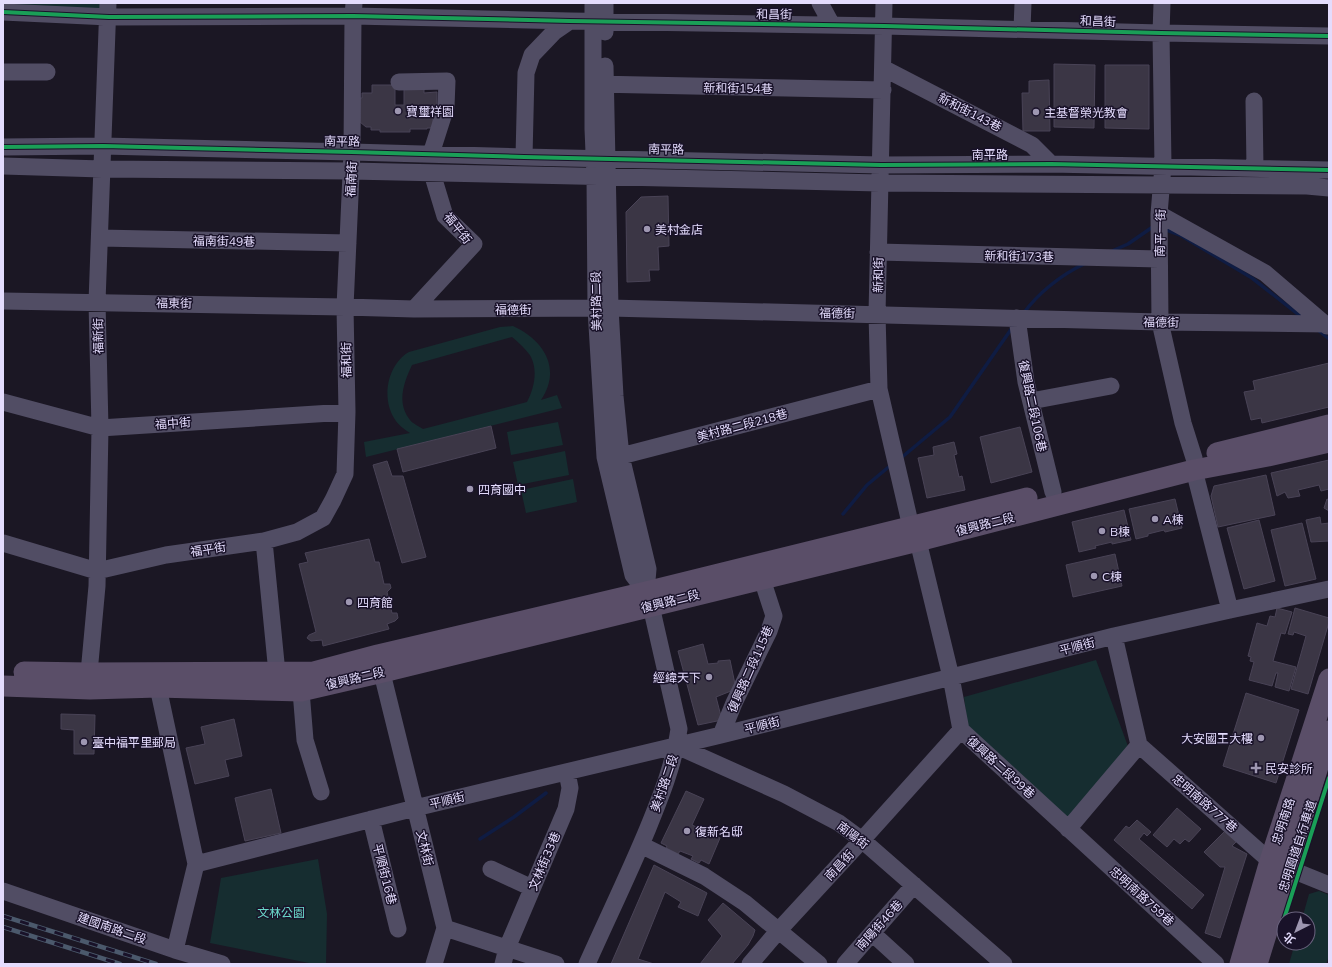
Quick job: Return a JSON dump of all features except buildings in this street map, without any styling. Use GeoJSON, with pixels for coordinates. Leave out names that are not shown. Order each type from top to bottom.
{"type":"FeatureCollection","features":[{"type":"Feature","properties":{"kind":"main road","name":"復興路二段"},"geometry":{"type":"LineString","coordinates":[[3,672],[158,687],[301,691],[380,664],[915,534],[1194,464],[1329,425]]}},
{"type":"Feature","properties":{"kind":"main road","name":"復興路二段"},"geometry":{"type":"LineString","coordinates":[[648,599],[762,579],[1053,492],[1194,464],[1268,456],[1329,442]]}},
{"type":"Feature","properties":{"kind":"main road","name":"復興路二段"},"geometry":{"type":"LineString","coordinates":[[3,686],[314,672],[380,664]]}},
{"type":"Feature","properties":{"kind":"main road","name":"忠明南路"},"geometry":{"type":"LineString","coordinates":[[1257,964],[1278,864],[1329,679]]}},
{"type":"Feature","properties":{"kind":"main road","name":"忠明南路"},"geometry":{"type":"LineString","coordinates":[[1240,964],[1329,731]]}},
{"type":"Feature","properties":{"kind":"street","name":"美村路二段"},"geometry":{"type":"LineString","coordinates":[[587,964],[641,845],[663,792],[676,746],[679,729],[648,599],[633,575],[613,456],[603,308],[599,21],[593,3]]}},
{"type":"Feature","properties":{"kind":"street","name":"美村路二段"},"geometry":{"type":"LineString","coordinates":[[599,21],[606,3]]}},
{"type":"Feature","properties":{"kind":"street"},"geometry":{"type":"LineString","coordinates":[[820,3],[832,25]]}},
{"type":"Feature","properties":{"kind":"street","name":"新和街"},"geometry":{"type":"LineString","coordinates":[[884,3],[882,164],[880,183],[877,314],[879,389],[915,534]]}},
{"type":"Feature","properties":{"kind":"street"},"geometry":{"type":"LineString","coordinates":[[1022,29],[1023,3]]}},
{"type":"Feature","properties":{"kind":"street","name":"南平一街"},"geometry":{"type":"LineString","coordinates":[[1162,3],[1163,166],[1159,214],[1160,322],[1183,423],[1230,610]]}},
{"type":"Feature","properties":{"kind":"street","name":"和昌街"},"geometry":{"type":"LineString","coordinates":[[3,12],[353,9],[570,21],[1022,29],[1161,34],[1329,36]]}},
{"type":"Feature","properties":{"kind":"street","name":"福南街"},"geometry":{"type":"LineString","coordinates":[[345,307],[352,171],[353,9]]}},
{"type":"Feature","properties":{"kind":"street","name":"福新街"},"geometry":{"type":"LineString","coordinates":[[97,571],[100,428],[97,302],[108,10]]}},
{"type":"Feature","properties":{"kind":"street"},"geometry":{"type":"LineString","coordinates":[[524,157],[526,73],[532,55],[554,32],[570,21]]}},
{"type":"Feature","properties":{"kind":"street","name":"新和街143巷"},"geometry":{"type":"LineString","coordinates":[[883,68],[1032,144],[1051,164]]}},
{"type":"Feature","properties":{"kind":"street"},"geometry":{"type":"LineString","coordinates":[[3,72],[47,72]]}},
{"type":"Feature","properties":{"kind":"street"},"geometry":{"type":"LineString","coordinates":[[399,82],[447,82],[446,107],[431,154]]}},
{"type":"Feature","properties":{"kind":"street","name":"新和街154巷"},"geometry":{"type":"LineString","coordinates":[[600,85],[883,90]]}},
{"type":"Feature","properties":{"kind":"street"},"geometry":{"type":"LineString","coordinates":[[1254,101],[1255,168]]}},
{"type":"Feature","properties":{"kind":"street","name":"南平路"},"geometry":{"type":"LineString","coordinates":[[3,147],[102,146],[524,157],[882,164],[1051,164],[1329,170]]}},
{"type":"Feature","properties":{"kind":"street"},"geometry":{"type":"LineString","coordinates":[[1307,169],[1329,160]]}},
{"type":"Feature","properties":{"kind":"street"},"geometry":{"type":"LineString","coordinates":[[3,166],[102,169],[352,171],[880,183],[1307,186],[1329,188]]}},
{"type":"Feature","properties":{"kind":"street","name":"福平街"},"geometry":{"type":"LineString","coordinates":[[414,310],[474,244],[445,216],[432,173]]}},
{"type":"Feature","properties":{"kind":"street"},"geometry":{"type":"LineString","coordinates":[[1307,186],[1329,197]]}},
{"type":"Feature","properties":{"kind":"street"},"geometry":{"type":"LineString","coordinates":[[1159,214],[1265,273],[1327,325]]}},
{"type":"Feature","properties":{"kind":"street","name":"福南街49巷"},"geometry":{"type":"LineString","coordinates":[[100,238],[348,243]]}},
{"type":"Feature","properties":{"kind":"street","name":"新和街173巷"},"geometry":{"type":"LineString","coordinates":[[878,252],[1159,259]]}},
{"type":"Feature","properties":{"kind":"street","name":"福東街"},"geometry":{"type":"LineString","coordinates":[[3,301],[345,307]]}},
{"type":"Feature","properties":{"kind":"street","name":"福德街"},"geometry":{"type":"LineString","coordinates":[[345,307],[414,310],[603,308],[1327,325]]}},
{"type":"Feature","properties":{"kind":"street","name":"福和街"},"geometry":{"type":"LineString","coordinates":[[345,307],[347,412]]}},
{"type":"Feature","properties":{"kind":"street","name":"復興路二段106巷"},"geometry":{"type":"LineString","coordinates":[[1017,318],[1026,382],[1053,492]]}},
{"type":"Feature","properties":{"kind":"street"},"geometry":{"type":"LineString","coordinates":[[1031,401],[1111,386]]}},
{"type":"Feature","properties":{"kind":"street","name":"美村路二段218巷"},"geometry":{"type":"LineString","coordinates":[[613,456],[879,389]]}},
{"type":"Feature","properties":{"kind":"street","name":"福中街"},"geometry":{"type":"LineString","coordinates":[[3,402],[100,428],[347,412]]}},
{"type":"Feature","properties":{"kind":"street","name":"福平街"},"geometry":{"type":"LineString","coordinates":[[97,571],[166,556],[264,541],[297,532],[323,518],[345,474],[347,412]]}},
{"type":"Feature","properties":{"kind":"street","name":"復興路二段99巷"},"geometry":{"type":"LineString","coordinates":[[915,534],[951,677],[960,730],[1068,829]]}},
{"type":"Feature","properties":{"kind":"street"},"geometry":{"type":"LineString","coordinates":[[264,541],[277,673]]}},
{"type":"Feature","properties":{"kind":"street"},"geometry":{"type":"LineString","coordinates":[[3,543],[97,571],[89,681]]}},
{"type":"Feature","properties":{"kind":"street","name":"復興路二段115巷"},"geometry":{"type":"LineString","coordinates":[[721,736],[734,703],[766,638],[774,616],[762,579]]}},
{"type":"Feature","properties":{"kind":"street","name":"平順街"},"geometry":{"type":"LineString","coordinates":[[196,864],[415,808],[721,736],[1114,636],[1329,589]]}},
{"type":"Feature","properties":{"kind":"street"},"geometry":{"type":"LineString","coordinates":[[1068,829],[1139,745],[1114,636]]}},
{"type":"Feature","properties":{"kind":"street","name":"文林街"},"geometry":{"type":"LineString","coordinates":[[380,664],[445,928]]}},
{"type":"Feature","properties":{"kind":"street"},"geometry":{"type":"LineString","coordinates":[[158,687],[196,864],[175,950]]}},
{"type":"Feature","properties":{"kind":"street"},"geometry":{"type":"LineString","coordinates":[[301,691],[305,740],[321,792]]}},
{"type":"Feature","properties":{"kind":"street","name":"南昌街"},"geometry":{"type":"LineString","coordinates":[[750,964],[960,730]]}},
{"type":"Feature","properties":{"kind":"street","name":"忠明南路777巷"},"geometry":{"type":"LineString","coordinates":[[1139,745],[1278,864],[1329,885]]}},
{"type":"Feature","properties":{"kind":"street","name":"南陽街"},"geometry":{"type":"LineString","coordinates":[[676,746],[784,794],[839,822],[862,840],[1004,964]]}},
{"type":"Feature","properties":{"kind":"street","name":"文林街33巷"},"geometry":{"type":"LineString","coordinates":[[505,956],[566,809],[570,788],[567,772]]}},
{"type":"Feature","properties":{"kind":"street","name":"平順街16巷"},"geometry":{"type":"LineString","coordinates":[[371,819],[398,929]]}},
{"type":"Feature","properties":{"kind":"street","name":"忠明南路759巷"},"geometry":{"type":"LineString","coordinates":[[1068,829],[1216,964]]}},
{"type":"Feature","properties":{"kind":"street"},"geometry":{"type":"LineString","coordinates":[[641,845],[704,876],[745,903],[819,964]]}},
{"type":"Feature","properties":{"kind":"street"},"geometry":{"type":"LineString","coordinates":[[491,869],[532,888]]}},
{"type":"Feature","properties":{"kind":"street","name":"南陽街46巷"},"geometry":{"type":"LineString","coordinates":[[844,964],[914,885]]}},
{"type":"Feature","properties":{"kind":"street","name":"建國南路二段"},"geometry":{"type":"LineString","coordinates":[[3,891],[175,950],[222,964]]}},
{"type":"Feature","properties":{"kind":"street"},"geometry":{"type":"LineString","coordinates":[[434,964],[445,928],[505,956],[556,964]]}},
{"type":"Feature","properties":{"kind":"street"},"geometry":{"type":"LineString","coordinates":[[872,933],[906,964]]}},
{"type":"Feature","properties":{"kind":"green space"},"geometry":{"type":"Polygon","coordinates":[[[3,3],[102,3],[102,11],[3,6],[3,3]]]}},
{"type":"Feature","properties":{"kind":"green space"},"geometry":{"type":"Polygon","coordinates":[[[513,326],[524,332],[541,347],[550,367],[550,377],[547,388],[541,400],[557,395],[562,408],[366,457],[364,442],[410,433],[401,427],[396,420],[390,410],[388,401],[387,391],[389,382],[396,364],[402,357],[409,352],[500,327],[513,326]],[[512,337],[412,365],[404,385],[402,400],[403,407],[410,420],[423,429],[527,402],[532,391],[535,374],[533,362],[529,354],[512,337]]]}},
{"type":"Feature","properties":{"kind":"green space"},"geometry":{"type":"Polygon","coordinates":[[[558,422],[563,445],[511,455],[507,432],[558,422]]]}},
{"type":"Feature","properties":{"kind":"green space"},"geometry":{"type":"Polygon","coordinates":[[[565,451],[569,475],[518,485],[513,462],[565,451]]]}},
{"type":"Feature","properties":{"kind":"green space"},"geometry":{"type":"Polygon","coordinates":[[[573,479],[577,502],[526,513],[521,490],[573,479]]]}},
{"type":"Feature","properties":{"kind":"green space"},"geometry":{"type":"Polygon","coordinates":[[[1096,660],[1129,749],[1066,820],[968,729],[964,697],[1096,660]]]}},
{"type":"Feature","properties":{"kind":"green space","name":"文林公園"},"geometry":{"type":"Polygon","coordinates":[[[318,859],[327,914],[326,964],[314,964],[210,943],[221,878],[318,859]]]}},
{"type":"Feature","properties":{"kind":"green space"},"geometry":{"type":"Polygon","coordinates":[[[1319,891],[1329,895],[1329,956],[1326,964],[1289,964],[1293,951],[1316,951],[1316,911],[1304,911],[1309,894],[1319,891]]]}},
{"type":"Feature","properties":{"kind":"waterway"},"geometry":{"type":"LineString","coordinates":[[1112,251],[1128,244],[1154,226]]}},
{"type":"Feature","properties":{"kind":"waterway"},"geometry":{"type":"LineString","coordinates":[[1164,229],[1180,235],[1252,278],[1303,318]]}},
{"type":"Feature","properties":{"kind":"waterway"},"geometry":{"type":"LineString","coordinates":[[1023,314],[1050,285],[1084,264]]}},
{"type":"Feature","properties":{"kind":"waterway"},"geometry":{"type":"LineString","coordinates":[[901,458],[950,417],[1012,328]]}},
{"type":"Feature","properties":{"kind":"waterway"},"geometry":{"type":"LineString","coordinates":[[1318,330],[1329,339]]}},
{"type":"Feature","properties":{"kind":"waterway"},"geometry":{"type":"LineString","coordinates":[[843,514],[867,485],[891,465]]}},
{"type":"Feature","properties":{"kind":"waterway"},"geometry":{"type":"LineString","coordinates":[[480,839],[514,817],[546,793]]}},
{"type":"Feature","properties":{"kind":"railway"},"geometry":{"type":"LineString","coordinates":[[3,916],[156,964]]}},
{"type":"Feature","properties":{"kind":"railway"},"geometry":{"type":"LineString","coordinates":[[3,927],[120,964]]}},
{"type":"Feature","properties":{"kind":"cycle path"},"geometry":{"type":"LineString","coordinates":[[3,12],[109,17],[353,16],[1329,36]]}},
{"type":"Feature","properties":{"kind":"cycle path"},"geometry":{"type":"LineString","coordinates":[[3,147],[103,146],[881,165],[1051,164],[1329,170]]}},
{"type":"Feature","properties":{"kind":"cycle path","name":"忠明園道自行車道"},"geometry":{"type":"LineString","coordinates":[[1287,911],[1329,778]]}},
{"type":"Feature","properties":{"kind":"place","name":"寶璽祥園"},"geometry":{"type":"Point","coordinates":[398,111]}},
{"type":"Feature","properties":{"kind":"place","name":"主基督榮光教會"},"geometry":{"type":"Point","coordinates":[1036,112]}},
{"type":"Feature","properties":{"kind":"place","name":"美村金店"},"geometry":{"type":"Point","coordinates":[647,229]}},
{"type":"Feature","properties":{"kind":"place","name":"四育國中"},"geometry":{"type":"Point","coordinates":[470,489]}},
{"type":"Feature","properties":{"kind":"place","name":"A棟"},"geometry":{"type":"Point","coordinates":[1155,519]}},
{"type":"Feature","properties":{"kind":"place","name":"B棟"},"geometry":{"type":"Point","coordinates":[1102,531]}},
{"type":"Feature","properties":{"kind":"place","name":"C棟"},"geometry":{"type":"Point","coordinates":[1094,576]}},
{"type":"Feature","properties":{"kind":"place","name":"四育館"},"geometry":{"type":"Point","coordinates":[349,602]}},
{"type":"Feature","properties":{"kind":"place","name":"經緯天下"},"geometry":{"type":"Point","coordinates":[709,677]}},
{"type":"Feature","properties":{"kind":"place","name":"大安國王大樓"},"geometry":{"type":"Point","coordinates":[1261,738]}},
{"type":"Feature","properties":{"kind":"place","name":"臺中福平里郵局"},"geometry":{"type":"Point","coordinates":[84,742]}},
{"type":"Feature","properties":{"kind":"place","name":"民安診所"},"geometry":{"type":"Point","coordinates":[1256,768]}},
{"type":"Feature","properties":{"kind":"place","name":"復新名邸"},"geometry":{"type":"Point","coordinates":[687,831]}}]}
